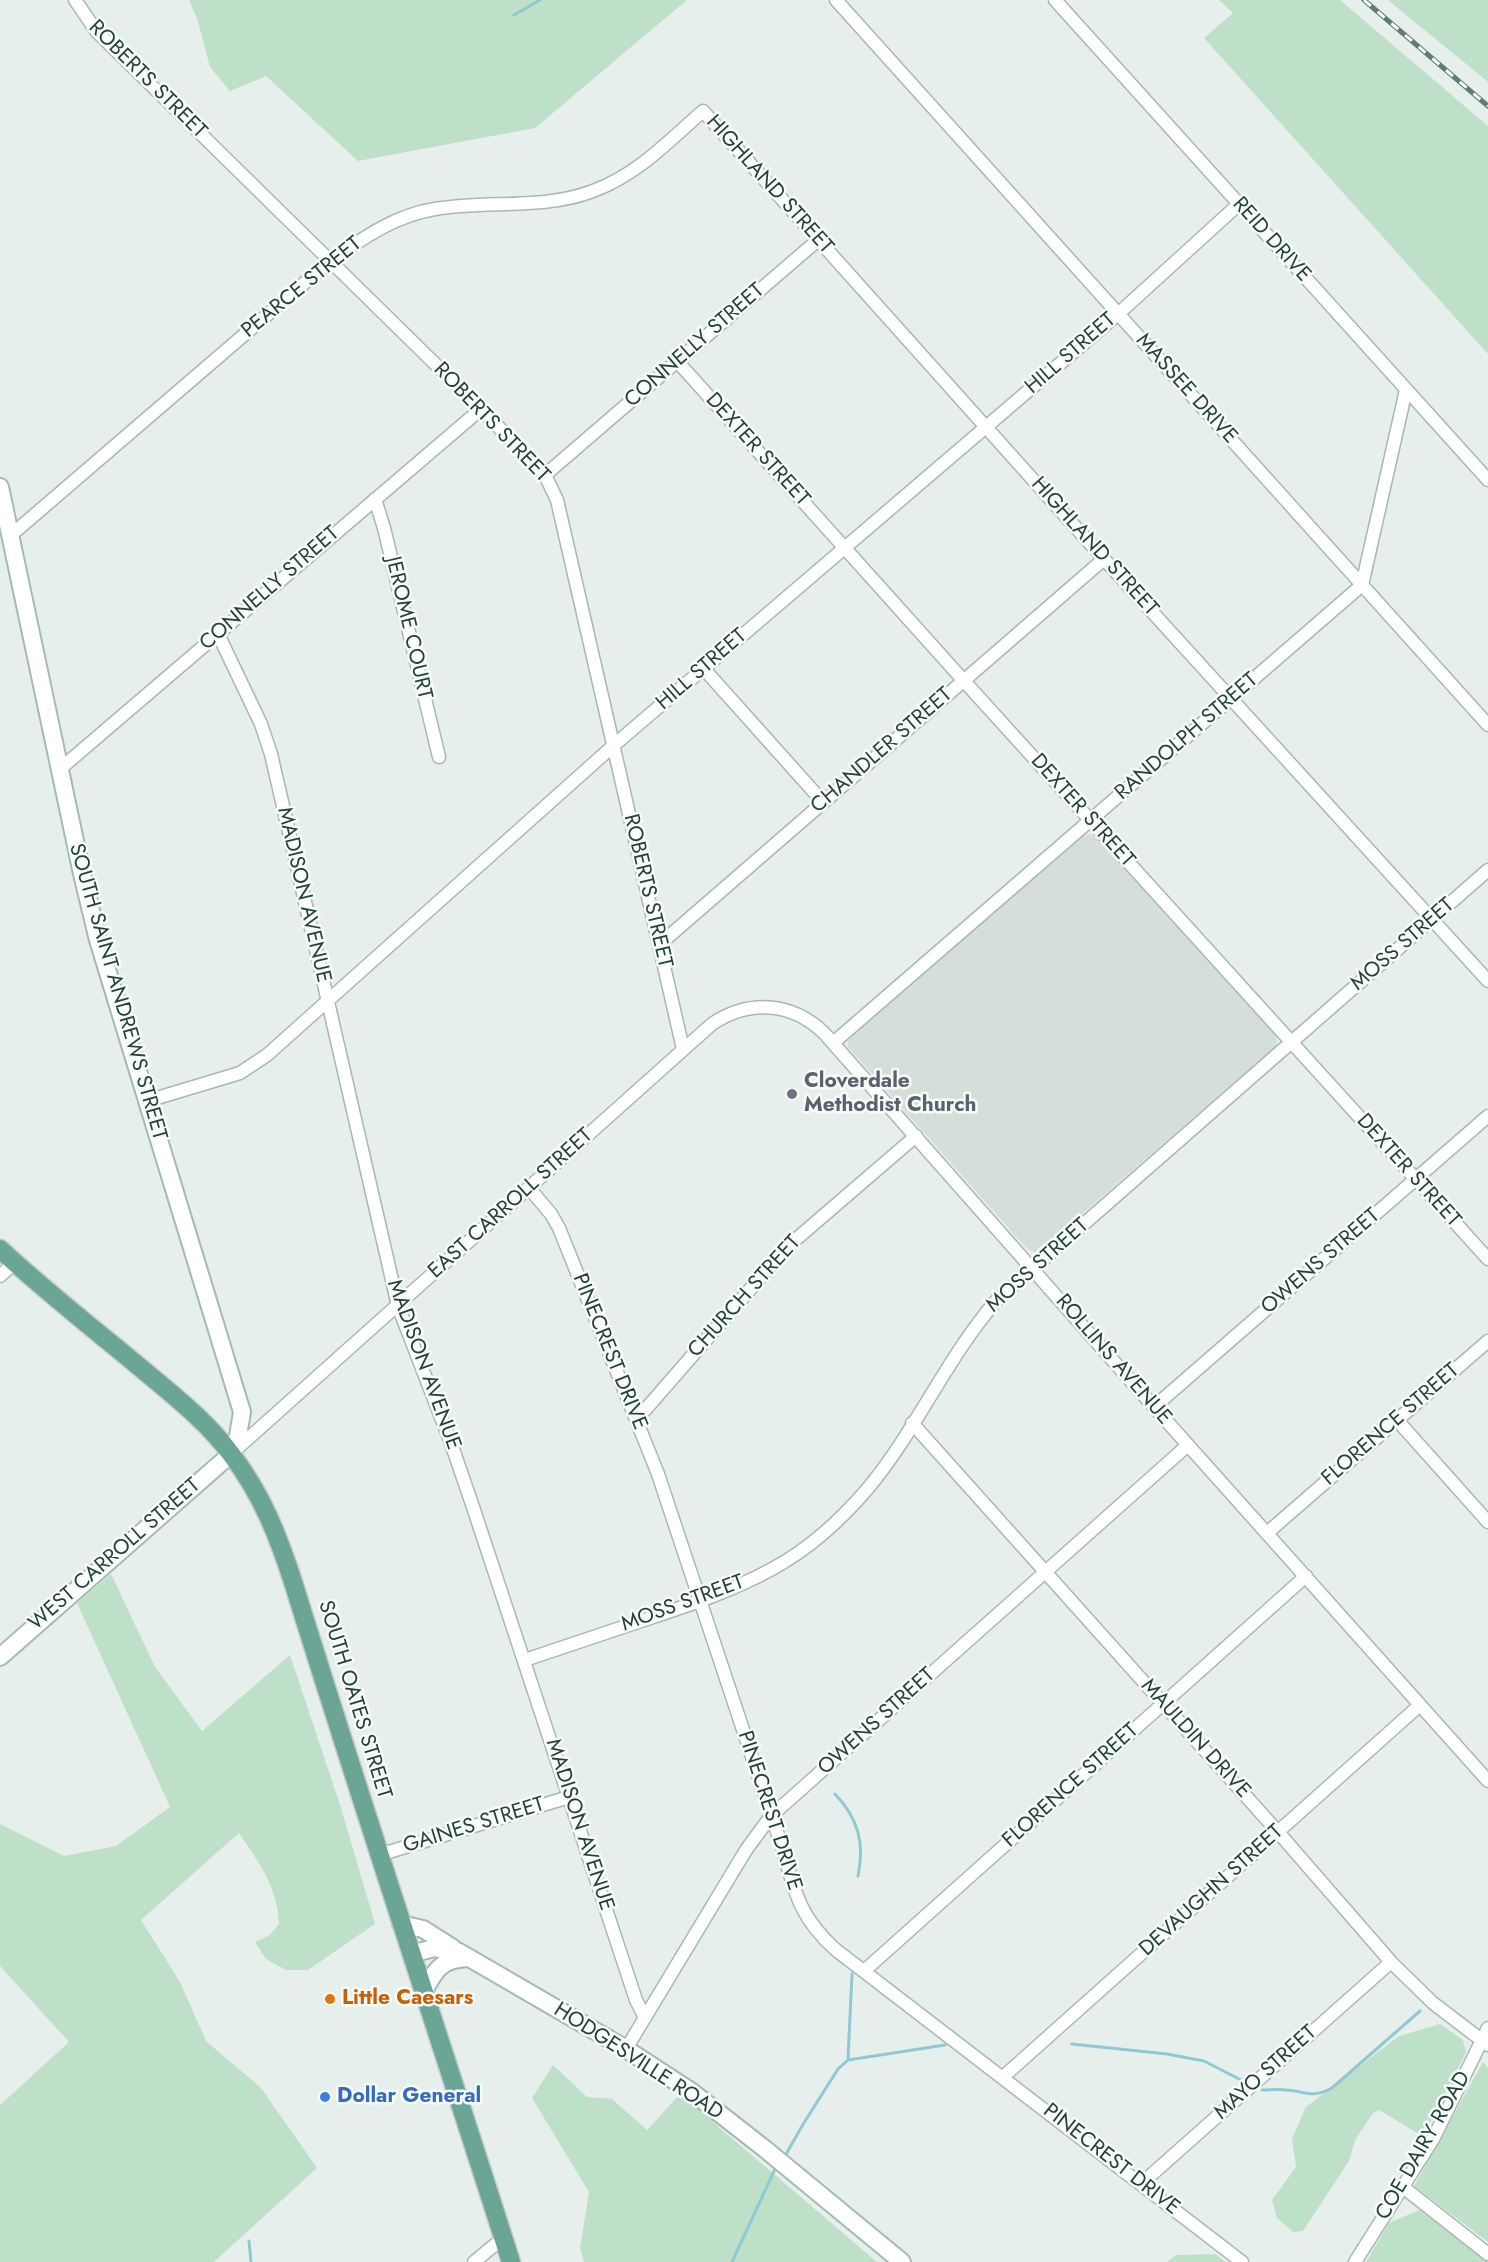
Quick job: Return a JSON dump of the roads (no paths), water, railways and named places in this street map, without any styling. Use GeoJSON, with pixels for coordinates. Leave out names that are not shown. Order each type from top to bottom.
{"type":"FeatureCollection","features":[{"type":"Feature","properties":{"kind":"main road","name":"SOUTH OATES STREET"},"geometry":{"type":"LineString","coordinates":[[0,1249],[190,1410],[231,1454],[254,1488],[277,1533],[510,2262]]}},
{"type":"Feature","properties":{"kind":"street","name":"ROBERTS STREET"},"geometry":{"type":"LineString","coordinates":[[75,0],[97,32],[481,409],[544,475],[557,500],[683,1049]]}},
{"type":"Feature","properties":{"kind":"street","name":"MASSEE DRIVE"},"geometry":{"type":"LineString","coordinates":[[836,0],[1488,725]]}},
{"type":"Feature","properties":{"kind":"street","name":"REID DRIVE"},"geometry":{"type":"LineString","coordinates":[[1055,0],[1488,480]]}},
{"type":"Feature","properties":{"kind":"street","name":"PEARCE STREET"},"geometry":{"type":"LineString","coordinates":[[10,536],[330,261],[368,235],[412,214],[433,209],[552,200],[591,192],[631,173],[703,111]]}},
{"type":"Feature","properties":{"kind":"street","name":"HIGHLAND STREET"},"geometry":{"type":"LineString","coordinates":[[703,111],[1104,559],[1488,981]]}},
{"type":"Feature","properties":{"kind":"street","name":"HILL STREET"},"geometry":{"type":"LineString","coordinates":[[147,1101],[221,1079],[253,1066],[614,746],[1118,314],[1239,204]]}},
{"type":"Feature","properties":{"kind":"street","name":"CONNELLY STREET"},"geometry":{"type":"LineString","coordinates":[[544,475],[818,240]]}},
{"type":"Feature","properties":{"kind":"street","name":"DEXTER STREET"},"geometry":{"type":"LineString","coordinates":[[677,361],[1488,1259]]}},
{"type":"Feature","properties":{"kind":"street"},"geometry":{"type":"LineString","coordinates":[[1362,585],[1406,390]]}},
{"type":"Feature","properties":{"kind":"street","name":"CONNELLY STREET"},"geometry":{"type":"LineString","coordinates":[[60,769],[481,409]]}},
{"type":"Feature","properties":{"kind":"street","name":"SOUTH SAINT ANDREWS STREET"},"geometry":{"type":"LineString","coordinates":[[0,487],[98,940],[242,1412],[238,1436],[231,1454]]}},
{"type":"Feature","properties":{"kind":"street","name":"JEROME COURT"},"geometry":{"type":"LineString","coordinates":[[375,499],[439,757]]}},
{"type":"Feature","properties":{"kind":"street","name":"CHANDLER STREET"},"geometry":{"type":"LineString","coordinates":[[660,944],[1104,559]]}},
{"type":"Feature","properties":{"kind":"street","name":"RANDOLPH STREET"},"geometry":{"type":"LineString","coordinates":[[833,1044],[1362,585]]}},
{"type":"Feature","properties":{"kind":"street","name":"MADISON AVENUE"},"geometry":{"type":"LineString","coordinates":[[218,634],[261,724],[271,754],[398,1306],[451,1443],[525,1660],[636,2000],[645,2018]]}},
{"type":"Feature","properties":{"kind":"street"},"geometry":{"type":"LineString","coordinates":[[704,669],[823,802]]}},
{"type":"Feature","properties":{"kind":"street","name":"MOSS STREET"},"geometry":{"type":"LineString","coordinates":[[525,1660],[701,1601],[774,1568],[811,1543],[854,1504],[870,1486],[983,1316],[1016,1281],[1488,870]]}},
{"type":"Feature","properties":{"kind":"street","name":"ROLLINS AVENUE"},"geometry":{"type":"LineString","coordinates":[[683,1049],[721,1018],[741,1010],[763,1006],[785,1009],[807,1018],[916,1136],[1488,1781]]}},
{"type":"Feature","properties":{"kind":"street","name":"EAST CARROLL STREET"},"geometry":{"type":"LineString","coordinates":[[231,1454],[683,1049]]}},
{"type":"Feature","properties":{"kind":"street","name":"OWENS STREET"},"geometry":{"type":"LineString","coordinates":[[1154,1407],[1488,1116]]}},
{"type":"Feature","properties":{"kind":"street","name":"CHURCH STREET"},"geometry":{"type":"LineString","coordinates":[[634,1415],[645,1410],[787,1246],[916,1136]]}},
{"type":"Feature","properties":{"kind":"street","name":"PINECREST DRIVE"},"geometry":{"type":"LineString","coordinates":[[529,1188],[559,1228],[658,1474],[796,1896],[809,1922],[836,1950],[1242,2262]]}},
{"type":"Feature","properties":{"kind":"street"},"geometry":{"type":"LineString","coordinates":[[0,1276],[14,1263]]}},
{"type":"Feature","properties":{"kind":"street","name":"FLORENCE STREET"},"geometry":{"type":"LineString","coordinates":[[1267,1533],[1488,1341]]}},
{"type":"Feature","properties":{"kind":"street"},"geometry":{"type":"LineString","coordinates":[[1397,1420],[1488,1522]]}},
{"type":"Feature","properties":{"kind":"street","name":"MAULDIN DRIVE"},"geometry":{"type":"LineString","coordinates":[[912,1423],[1278,1832],[1391,1962],[1433,2003],[1485,2043]]}},
{"type":"Feature","properties":{"kind":"street","name":"OWENS STREET"},"geometry":{"type":"LineString","coordinates":[[626,2049],[746,1850],[771,1816],[1188,1445]]}},
{"type":"Feature","properties":{"kind":"street","name":"WEST CARROLL STREET"},"geometry":{"type":"LineString","coordinates":[[0,1657],[231,1454]]}},
{"type":"Feature","properties":{"kind":"street","name":"FLORENCE STREET"},"geometry":{"type":"LineString","coordinates":[[864,1971],[1306,1576]]}},
{"type":"Feature","properties":{"kind":"street","name":"DEVAUGHN STREET"},"geometry":{"type":"LineString","coordinates":[[1003,2077],[1420,1705]]}},
{"type":"Feature","properties":{"kind":"street","name":"GAINES STREET"},"geometry":{"type":"LineString","coordinates":[[379,1855],[569,1797]]}},
{"type":"Feature","properties":{"kind":"street"},"geometry":{"type":"LineString","coordinates":[[401,1924],[423,1929],[464,1955]]}},
{"type":"Feature","properties":{"kind":"street","name":"HODGESVILLE ROAD"},"geometry":{"type":"LineString","coordinates":[[411,1954],[434,1948],[464,1955],[626,2049],[724,2115],[902,2262]]}},
{"type":"Feature","properties":{"kind":"street"},"geometry":{"type":"LineString","coordinates":[[423,1993],[432,1977],[447,1961],[464,1955]]}},
{"type":"Feature","properties":{"kind":"street","name":"MAYO STREET"},"geometry":{"type":"LineString","coordinates":[[1142,2184],[1391,1962]]}},
{"type":"Feature","properties":{"kind":"street","name":"COE DAIRY ROAD"},"geometry":{"type":"LineString","coordinates":[[1355,2262],[1433,2139],[1485,2043],[1488,2028]]}},
{"type":"Feature","properties":{"kind":"street"},"geometry":{"type":"LineString","coordinates":[[1403,2187],[1488,2254]]}},
{"type":"Feature","properties":{"kind":"street"},"geometry":{"type":"LineString","coordinates":[[474,2262],[503,2238]]}},
{"type":"Feature","properties":{"kind":"waterway"},"geometry":{"type":"LineString","coordinates":[[514,15],[540,0]]}},
{"type":"Feature","properties":{"kind":"waterway"},"geometry":{"type":"LineString","coordinates":[[835,1794],[849,1812],[858,1832],[861,1853],[858,1876]]}},
{"type":"Feature","properties":{"kind":"waterway"},"geometry":{"type":"LineString","coordinates":[[848,2059],[852,1974]]}},
{"type":"Feature","properties":{"kind":"waterway"},"geometry":{"type":"LineString","coordinates":[[1262,2090],[1314,2094],[1332,2088],[1420,2011]]}},
{"type":"Feature","properties":{"kind":"waterway"},"geometry":{"type":"LineString","coordinates":[[1072,2044],[1167,2054],[1204,2061],[1243,2081]]}},
{"type":"Feature","properties":{"kind":"waterway"},"geometry":{"type":"LineString","coordinates":[[785,2156],[838,2069],[848,2060],[945,2045]]}},
{"type":"Feature","properties":{"kind":"waterway"},"geometry":{"type":"LineString","coordinates":[[732,2262],[775,2169]]}},
{"type":"Feature","properties":{"kind":"waterway"},"geometry":{"type":"LineString","coordinates":[[249,2241],[251,2262]]}},
{"type":"Feature","properties":{"kind":"railway"},"geometry":{"type":"LineString","coordinates":[[1364,0],[1488,106]]}},
{"type":"Feature","properties":{"kind":"place","name":"Cloverdale Methodist Church"},"geometry":{"type":"Point","coordinates":[792,1094]}},
{"type":"Feature","properties":{"kind":"place","name":"Little Caesars"},"geometry":{"type":"Point","coordinates":[330,1999]}},
{"type":"Feature","properties":{"kind":"place","name":"Dollar General"},"geometry":{"type":"Point","coordinates":[325,2097]}}]}
